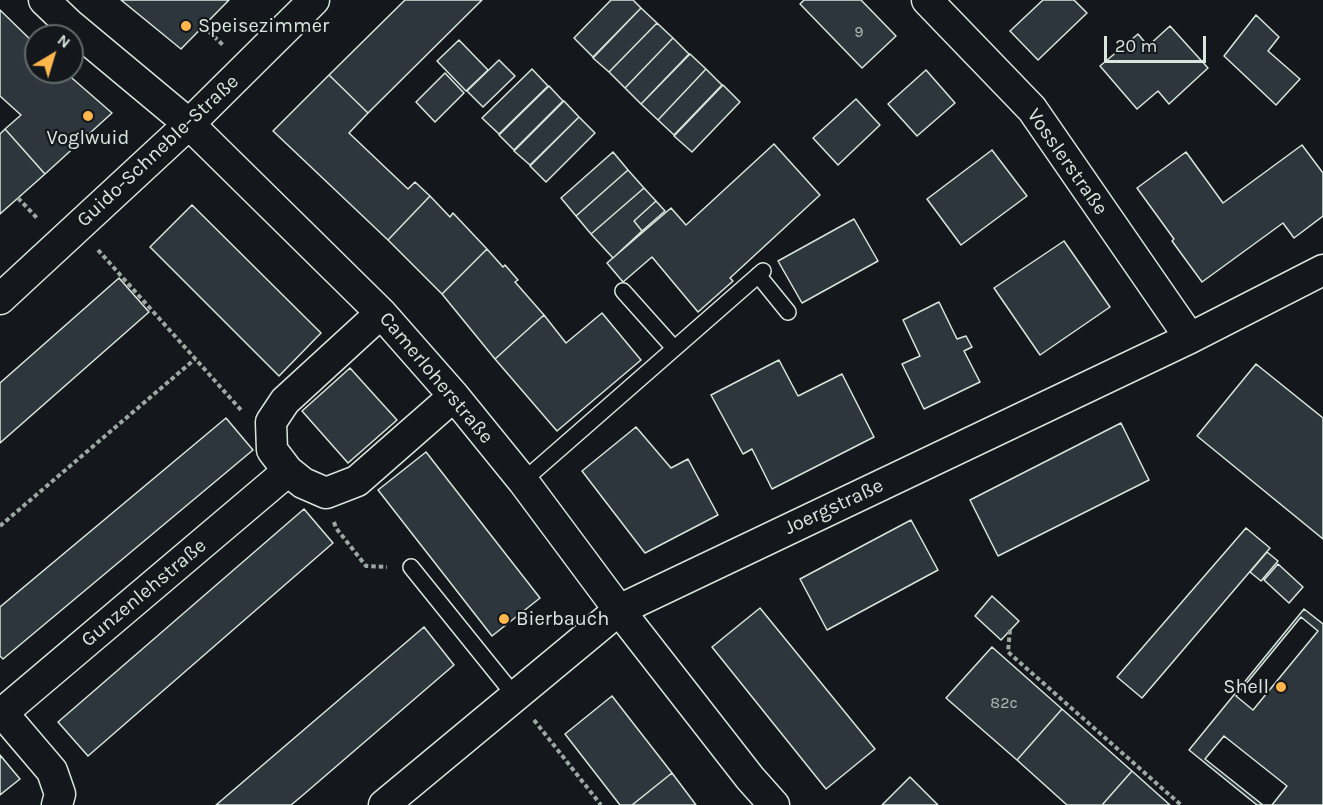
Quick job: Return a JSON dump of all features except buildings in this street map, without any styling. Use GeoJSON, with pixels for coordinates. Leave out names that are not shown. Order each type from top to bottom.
{"type":"FeatureCollection","features":[{"type":"Feature","properties":{"kind":"street","name":"Camerloherstraße"},"geometry":{"type":"LineString","coordinates":[[44,0],[69,24],[189,124],[381,313],[454,396],[523,482],[619,610],[750,778],[774,805]]}},
{"type":"Feature","properties":{"kind":"street","name":"Guido-Schneble-Straße"},"geometry":{"type":"LineString","coordinates":[[0,299],[189,124],[314,0]]}},
{"type":"Feature","properties":{"kind":"street","name":"Vosslerstraße"},"geometry":{"type":"LineString","coordinates":[[927,0],[1032,109],[1191,338]]}},
{"type":"Feature","properties":{"kind":"street","name":"Joergstraße"},"geometry":{"type":"LineString","coordinates":[[384,805],[619,610],[1191,338],[1323,270]]}},
{"type":"Feature","properties":{"kind":"street"},"geometry":{"type":"LineString","coordinates":[[381,313],[285,401],[271,422],[273,450],[288,471],[303,483],[326,492],[357,481],[454,396]]}},
{"type":"Feature","properties":{"kind":"street","name":"Gunzenlehstraße"},"geometry":{"type":"LineString","coordinates":[[1,713],[288,471]]}},
{"type":"Feature","properties":{"kind":"street"},"geometry":{"type":"LineString","coordinates":[[1,713],[52,771],[60,794],[57,805]]}},
{"type":"Feature","properties":{"kind":"lane"},"geometry":{"type":"LineString","coordinates":[[523,482],[761,273],[788,312]]}},
{"type":"Feature","properties":{"kind":"lane"},"geometry":{"type":"LineString","coordinates":[[623,291],[674,348]]}},
{"type":"Feature","properties":{"kind":"lane"},"geometry":{"type":"LineString","coordinates":[[411,567],[515,696]]}},
{"type":"Feature","properties":{"kind":"path"},"geometry":{"type":"LineString","coordinates":[[77,227],[249,420],[271,422]]}},
{"type":"Feature","properties":{"kind":"path"},"geometry":{"type":"LineString","coordinates":[[0,526],[195,359]]}},
{"type":"Feature","properties":{"kind":"path"},"geometry":{"type":"LineString","coordinates":[[326,492],[336,528],[366,567],[411,567]]}},
{"type":"Feature","properties":{"kind":"path"},"geometry":{"type":"LineString","coordinates":[[1010,630],[1008,652],[1181,805]]}},
{"type":"Feature","properties":{"kind":"path"},"geometry":{"type":"LineString","coordinates":[[515,696],[601,805]]}},
{"type":"Feature","properties":{"kind":"place","name":"Speisezimmer"},"geometry":{"type":"Point","coordinates":[186,26]}},
{"type":"Feature","properties":{"kind":"place","name":"Voglwuid"},"geometry":{"type":"Point","coordinates":[88,116]}},
{"type":"Feature","properties":{"kind":"place","name":"Bierbauch"},"geometry":{"type":"Point","coordinates":[504,619]}},
{"type":"Feature","properties":{"kind":"place","name":"Shell"},"geometry":{"type":"Point","coordinates":[1281,687]}}]}
